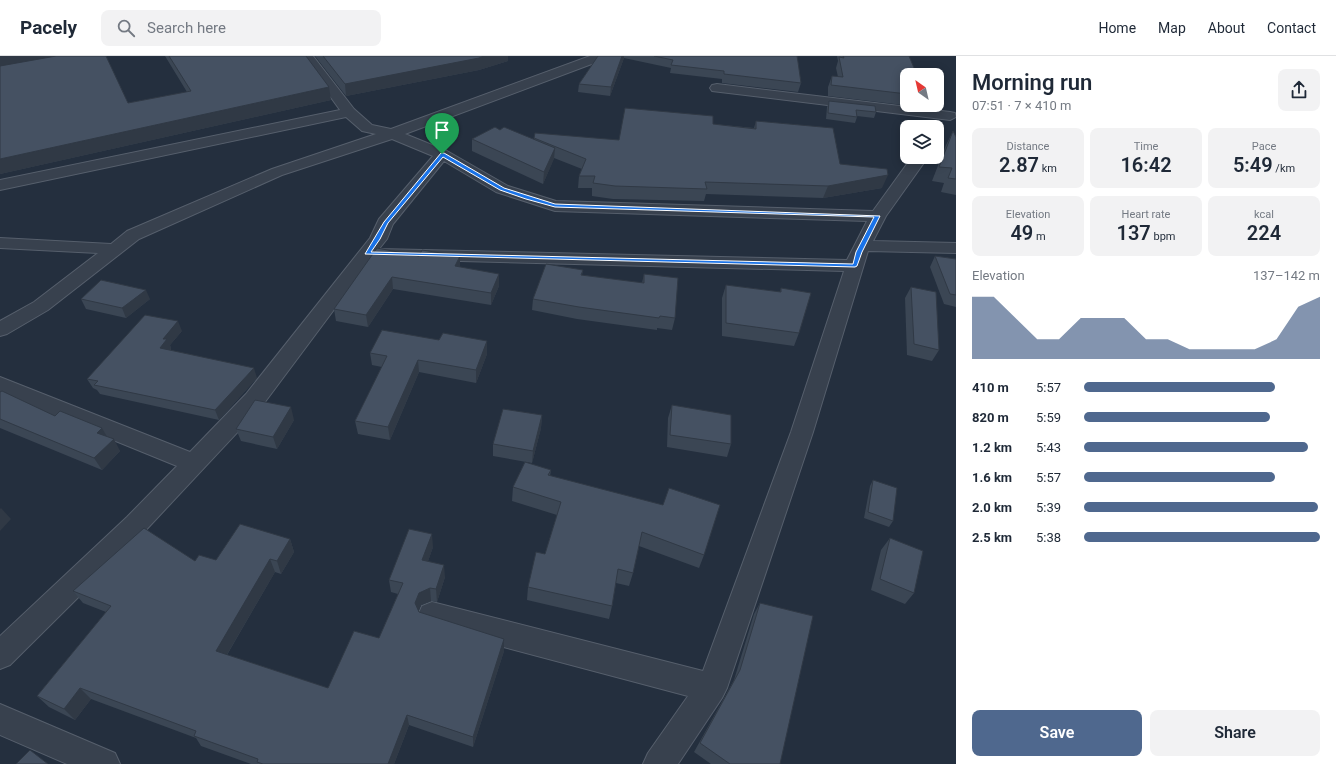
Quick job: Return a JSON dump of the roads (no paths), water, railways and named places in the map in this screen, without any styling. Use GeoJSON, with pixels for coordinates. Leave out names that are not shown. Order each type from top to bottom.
{"type":"FeatureCollection","features":[{"type":"Feature","properties":{"kind":"street"},"geometry":{"type":"LineString","coordinates":[[307,56],[350,112],[367,128],[392,134],[442,154],[502,189],[555,206],[878,216]]}},
{"type":"Feature","properties":{"kind":"street"},"geometry":{"type":"LineString","coordinates":[[0,329],[41,306],[133,235],[277,172],[392,134],[601,56]]}},
{"type":"Feature","properties":{"kind":"street"},"geometry":{"type":"LineString","coordinates":[[717,88],[953,112]]}},
{"type":"Feature","properties":{"kind":"street"},"geometry":{"type":"LineString","coordinates":[[0,185],[350,112]]}},
{"type":"Feature","properties":{"kind":"street"},"geometry":{"type":"LineString","coordinates":[[944,124],[953,112]]}},
{"type":"Feature","properties":{"kind":"street"},"geometry":{"type":"LineString","coordinates":[[0,655],[136,524],[254,400],[378,239],[386,223],[442,154]]}},
{"type":"Feature","properties":{"kind":"street"},"geometry":{"type":"LineString","coordinates":[[659,764],[712,688],[802,432],[859,256],[878,216],[915,164]]}},
{"type":"Feature","properties":{"kind":"street"},"geometry":{"type":"LineString","coordinates":[[0,243],[114,249]]}},
{"type":"Feature","properties":{"kind":"street"},"geometry":{"type":"LineString","coordinates":[[367,253],[859,256],[956,248]]}},
{"type":"Feature","properties":{"kind":"street"},"geometry":{"type":"LineString","coordinates":[[0,385],[24,396],[194,463]]}},
{"type":"Feature","properties":{"kind":"street"},"geometry":{"type":"LineString","coordinates":[[432,616],[712,688]]}},
{"type":"Feature","properties":{"kind":"street"},"geometry":{"type":"LineString","coordinates":[[0,719],[104,764]]}}]}
